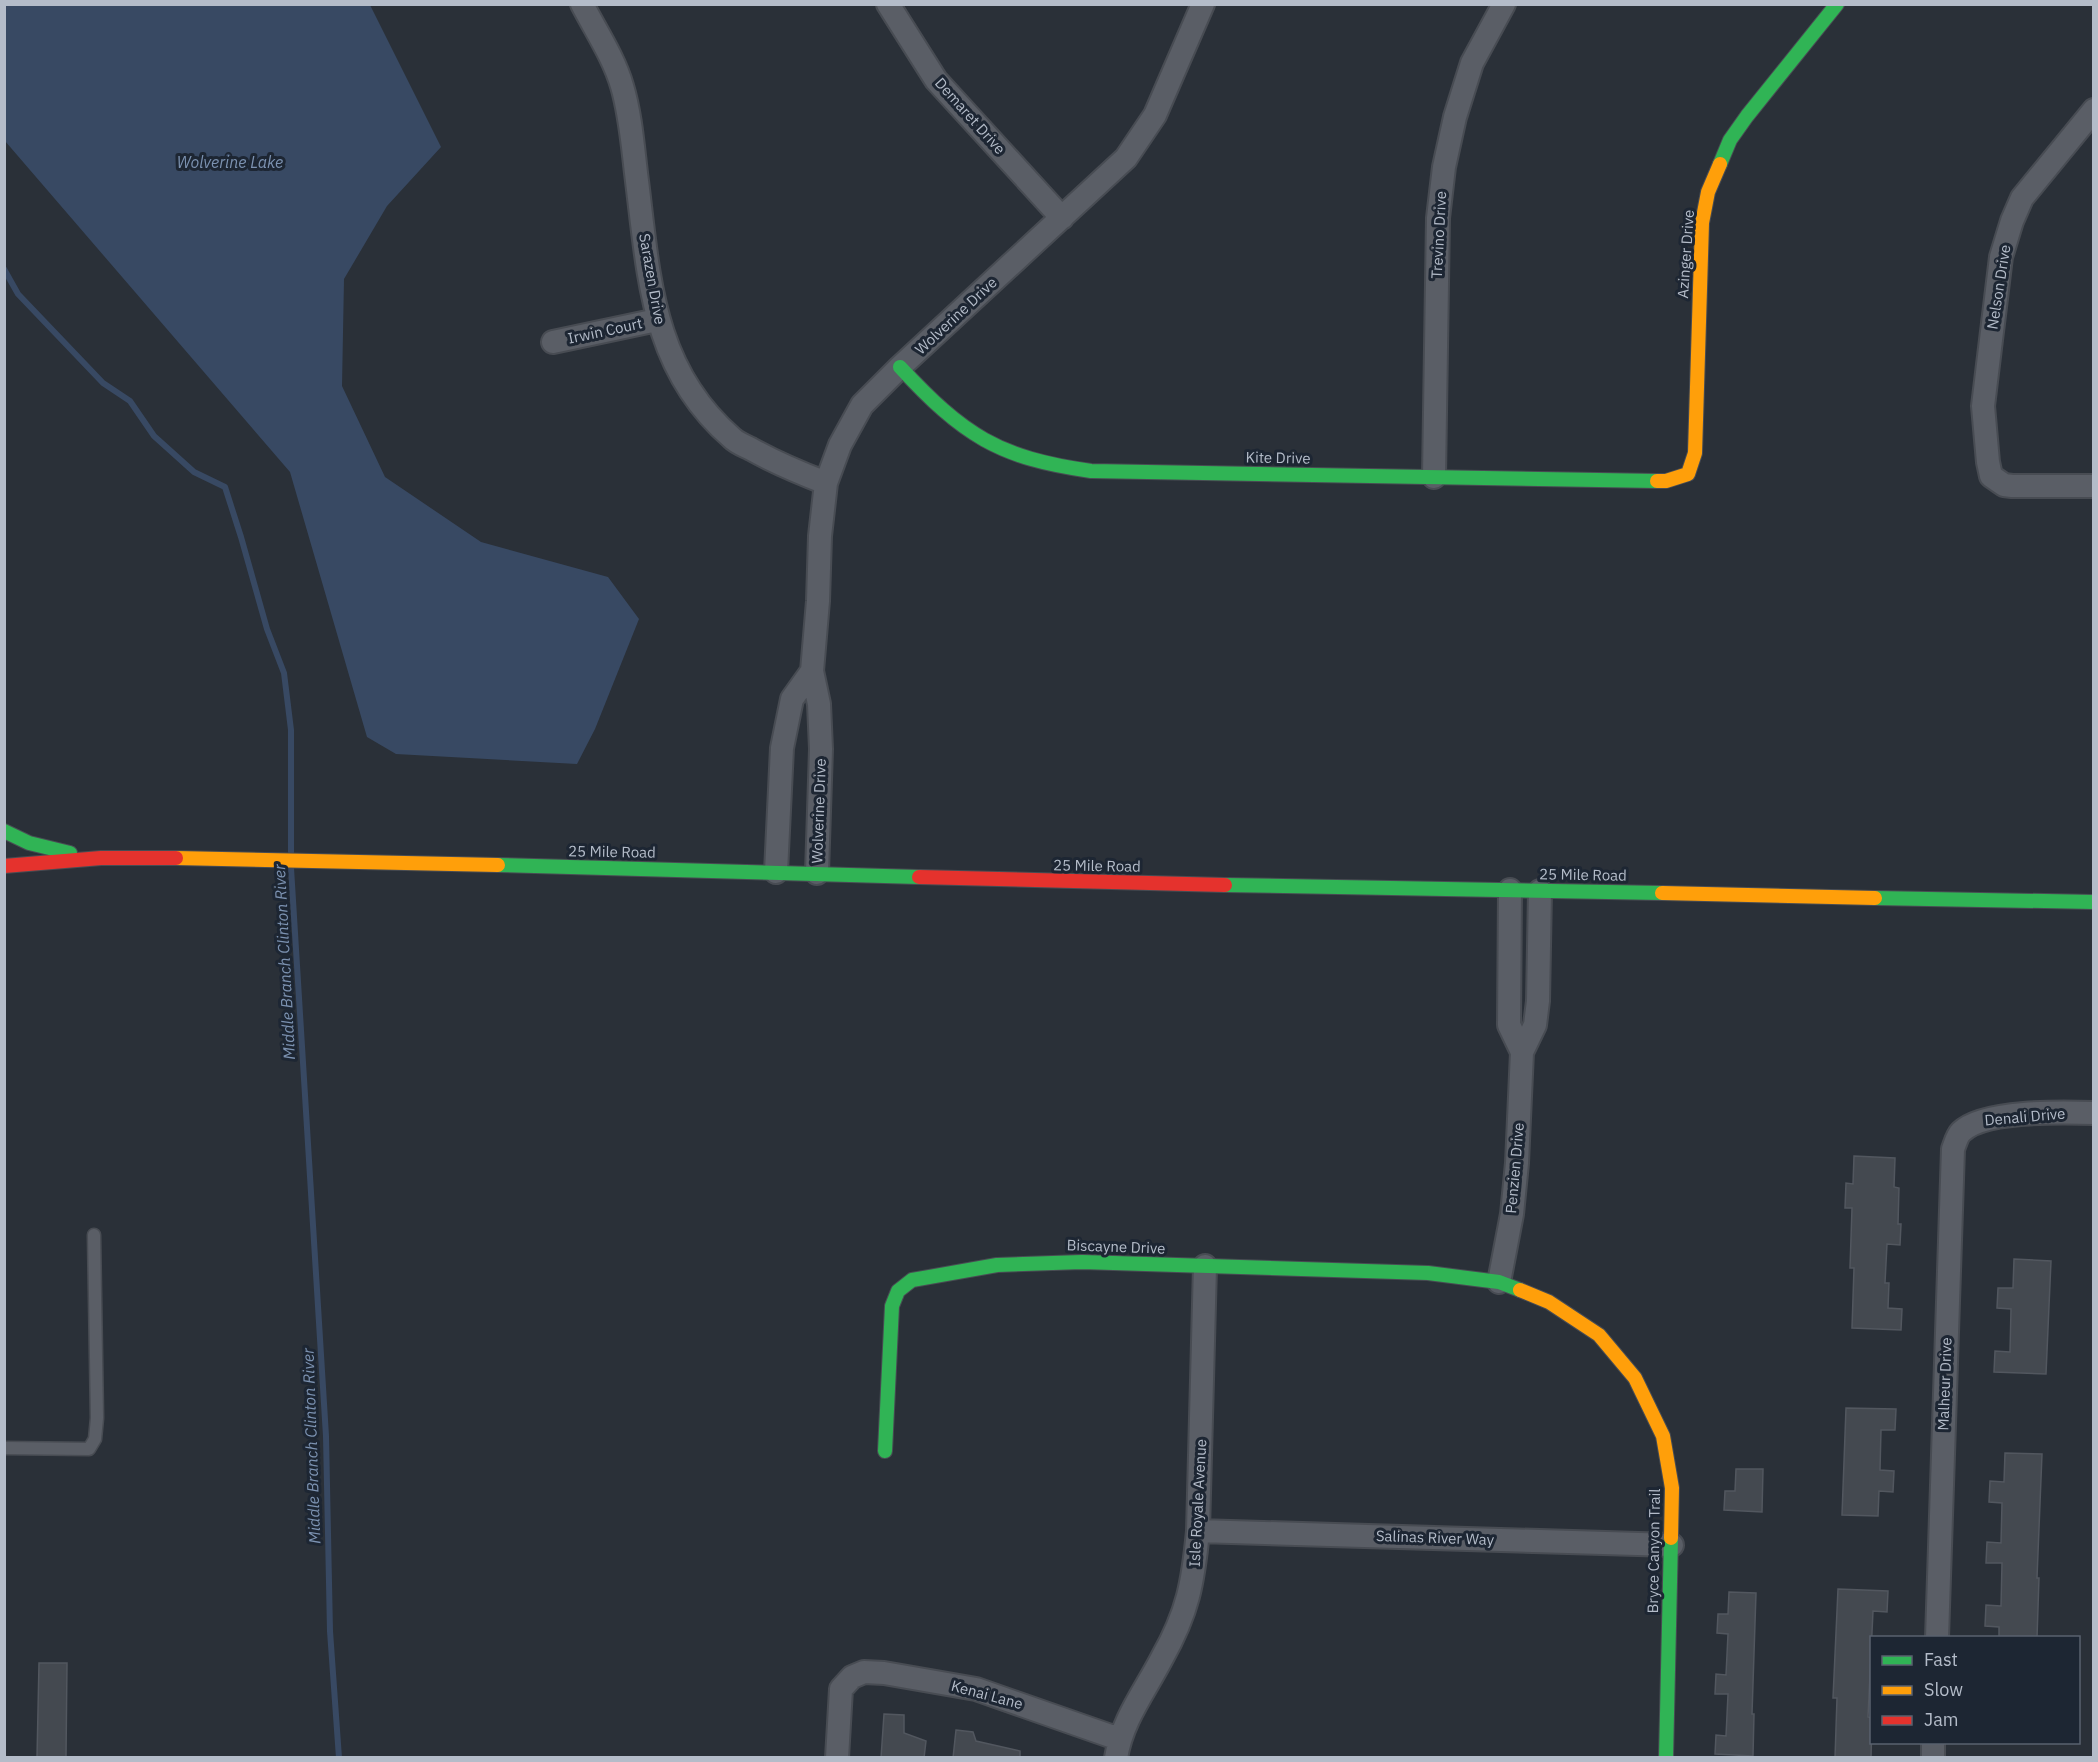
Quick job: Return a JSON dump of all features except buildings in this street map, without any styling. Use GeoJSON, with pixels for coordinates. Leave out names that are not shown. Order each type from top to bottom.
{"type":"FeatureCollection","features":[{"type":"Feature","properties":{"kind":"street","name":"Sarazen Drive"},"geometry":{"type":"LineString","coordinates":[[582,4],[622,86],[657,320],[671,358],[686,384],[733,439],[778,465],[826,483]]}},
{"type":"Feature","properties":{"kind":"street","name":"Demaret Drive"},"geometry":{"type":"LineString","coordinates":[[888,4],[936,80],[1062,218]]}},
{"type":"Feature","properties":{"kind":"street","name":"Wolverine Drive"},"geometry":{"type":"LineString","coordinates":[[817,873],[821,749],[819,704],[812,671],[818,601],[820,536],[826,483],[840,445],[862,405],[1126,158],[1155,116],[1203,4]]}},
{"type":"Feature","properties":{"kind":"street","name":"Trevino Drive"},"geometry":{"type":"LineString","coordinates":[[1434,477],[1438,218],[1444,167],[1455,117],[1472,63],[1504,4]]}},
{"type":"Feature","properties":{"kind":"street","name":"Azinger Drive"},"geometry":{"type":"LineString","coordinates":[[1688,474],[1695,453],[1702,223],[1708,192],[1730,140],[1837,4]]}},
{"type":"Feature","properties":{"kind":"street","name":"Nelson Drive"},"geometry":{"type":"LineString","coordinates":[[2094,110],[2022,198],[2012,221],[2001,256],[1983,406],[1991,476],[2004,485],[2094,486]]}},
{"type":"Feature","properties":{"kind":"street","name":"Irwin Court"},"geometry":{"type":"LineString","coordinates":[[553,342],[657,320]]}},
{"type":"Feature","properties":{"kind":"street","name":"Kite Drive"},"geometry":{"type":"LineString","coordinates":[[900,367],[933,404],[969,432],[1024,459],[1055,467],[1091,471],[1666,481],[1688,474]]}},
{"type":"Feature","properties":{"kind":"street"},"geometry":{"type":"LineString","coordinates":[[776,872],[782,748],[792,699],[812,671]]}},
{"type":"Feature","properties":{"kind":"street","name":"Wolverine Drive"},"geometry":{"type":"LineString","coordinates":[[782,748],[821,749]]}},
{"type":"Feature","properties":{"kind":"street","name":"25 Mile Road"},"geometry":{"type":"LineString","coordinates":[[4,831],[29,843],[57,852],[100,858]]}},
{"type":"Feature","properties":{"kind":"street","name":"25 Mile Road"},"geometry":{"type":"LineString","coordinates":[[4,866],[100,858],[328,861],[1041,881],[2094,903]]}},
{"type":"Feature","properties":{"kind":"street","name":"Penzien Drive"},"geometry":{"type":"LineString","coordinates":[[1510,891],[1509,1025],[1522,1052]]}},
{"type":"Feature","properties":{"kind":"street","name":"Penzien Drive"},"geometry":{"type":"LineString","coordinates":[[1499,1282],[1512,1214],[1517,1163],[1522,1052],[1535,1025],[1538,1001],[1540,891]]}},
{"type":"Feature","properties":{"kind":"street","name":"Denali Drive"},"geometry":{"type":"LineString","coordinates":[[1960,1133],[1979,1121],[2001,1117],[2064,1112],[2094,1113]]}},
{"type":"Feature","properties":{"kind":"street","name":"Malheur Drive"},"geometry":{"type":"LineString","coordinates":[[1937,1636],[1953,1149],[1960,1133]]}},
{"type":"Feature","properties":{"kind":"street","name":"Biscayne Drive"},"geometry":{"type":"LineString","coordinates":[[885,1451],[892,1306],[898,1291],[912,1280],[997,1265],[1082,1262],[1428,1273],[1499,1282]]}},
{"type":"Feature","properties":{"kind":"street","name":"Isle Royale Avenue"},"geometry":{"type":"LineString","coordinates":[[1118,1748],[1135,1704],[1162,1659],[1184,1612],[1194,1573],[1198,1531],[1205,1266]]}},
{"type":"Feature","properties":{"kind":"street","name":"Bryce Canyon Trail"},"geometry":{"type":"LineString","coordinates":[[1499,1282],[1549,1302],[1599,1335],[1635,1378],[1663,1436],[1672,1488],[1666,1758]]}},
{"type":"Feature","properties":{"kind":"street","name":"Salinas River Way"},"geometry":{"type":"LineString","coordinates":[[1198,1531],[1672,1545]]}},
{"type":"Feature","properties":{"kind":"street","name":"Kenai Lane"},"geometry":{"type":"LineString","coordinates":[[837,1758],[840,1689],[852,1677],[864,1672],[884,1673],[976,1689],[1118,1748]]}},
{"type":"Feature","properties":{"kind":"lane"},"geometry":{"type":"LineString","coordinates":[[4,1448],[89,1449],[95,1439],[97,1418],[94,1235]]}},
{"type":"Feature","properties":{"kind":"water","name":"Wolverine Lake"},"geometry":{"type":"Polygon","coordinates":[[[4,5],[370,5],[441,147],[387,206],[344,279],[342,386],[385,477],[481,542],[608,577],[639,619],[595,729],[577,764],[396,754],[367,737],[290,472],[5,141],[4,5]]]}},
{"type":"Feature","properties":{"kind":"waterway","name":"Middle Branch Clinton River"},"geometry":{"type":"LineString","coordinates":[[4,269],[18,294],[103,383],[130,401],[154,436],[194,472],[225,487],[267,629],[284,673],[291,730],[291,852]]}},
{"type":"Feature","properties":{"kind":"waterway","name":"Middle Branch Clinton River"},"geometry":{"type":"LineString","coordinates":[[291,868],[326,1436],[330,1631],[339,1758]]}},
{"type":"Feature","properties":{"kind":"traffic: fast"},"geometry":{"type":"LineString","coordinates":[[1720,164],[1730,140],[1747,116],[1837,4]]}},
{"type":"Feature","properties":{"kind":"traffic: fast"},"geometry":{"type":"LineString","coordinates":[[900,367],[943,410],[984,440],[1031,459],[1091,471],[1657,481]]}},
{"type":"Feature","properties":{"kind":"traffic: fast"},"geometry":{"type":"LineString","coordinates":[[4,831],[29,843],[70,853]]}},
{"type":"Feature","properties":{"kind":"traffic: fast"},"geometry":{"type":"LineString","coordinates":[[498,865],[919,877]]}},
{"type":"Feature","properties":{"kind":"traffic: fast"},"geometry":{"type":"LineString","coordinates":[[1225,885],[1662,893]]}},
{"type":"Feature","properties":{"kind":"traffic: fast"},"geometry":{"type":"LineString","coordinates":[[1875,898],[2094,902]]}},
{"type":"Feature","properties":{"kind":"traffic: fast"},"geometry":{"type":"LineString","coordinates":[[885,1451],[892,1306],[898,1291],[912,1280],[997,1265],[1082,1262],[1428,1273],[1499,1282],[1520,1290]]}},
{"type":"Feature","properties":{"kind":"traffic: fast"},"geometry":{"type":"LineString","coordinates":[[1666,1758],[1671,1538]]}},
{"type":"Feature","properties":{"kind":"traffic: slow"},"geometry":{"type":"LineString","coordinates":[[1657,481],[1666,481],[1688,474],[1695,453],[1702,223],[1708,192],[1720,164]]}},
{"type":"Feature","properties":{"kind":"traffic: slow"},"geometry":{"type":"LineString","coordinates":[[176,858],[498,865]]}},
{"type":"Feature","properties":{"kind":"traffic: slow"},"geometry":{"type":"LineString","coordinates":[[1662,893],[1875,898]]}},
{"type":"Feature","properties":{"kind":"traffic: slow"},"geometry":{"type":"LineString","coordinates":[[1520,1290],[1549,1302],[1599,1335],[1635,1378],[1663,1436],[1672,1488],[1671,1538]]}},
{"type":"Feature","properties":{"kind":"traffic: jam"},"geometry":{"type":"LineString","coordinates":[[4,866],[101,858],[176,858]]}},
{"type":"Feature","properties":{"kind":"traffic: jam"},"geometry":{"type":"LineString","coordinates":[[919,877],[1225,885]]}}]}
